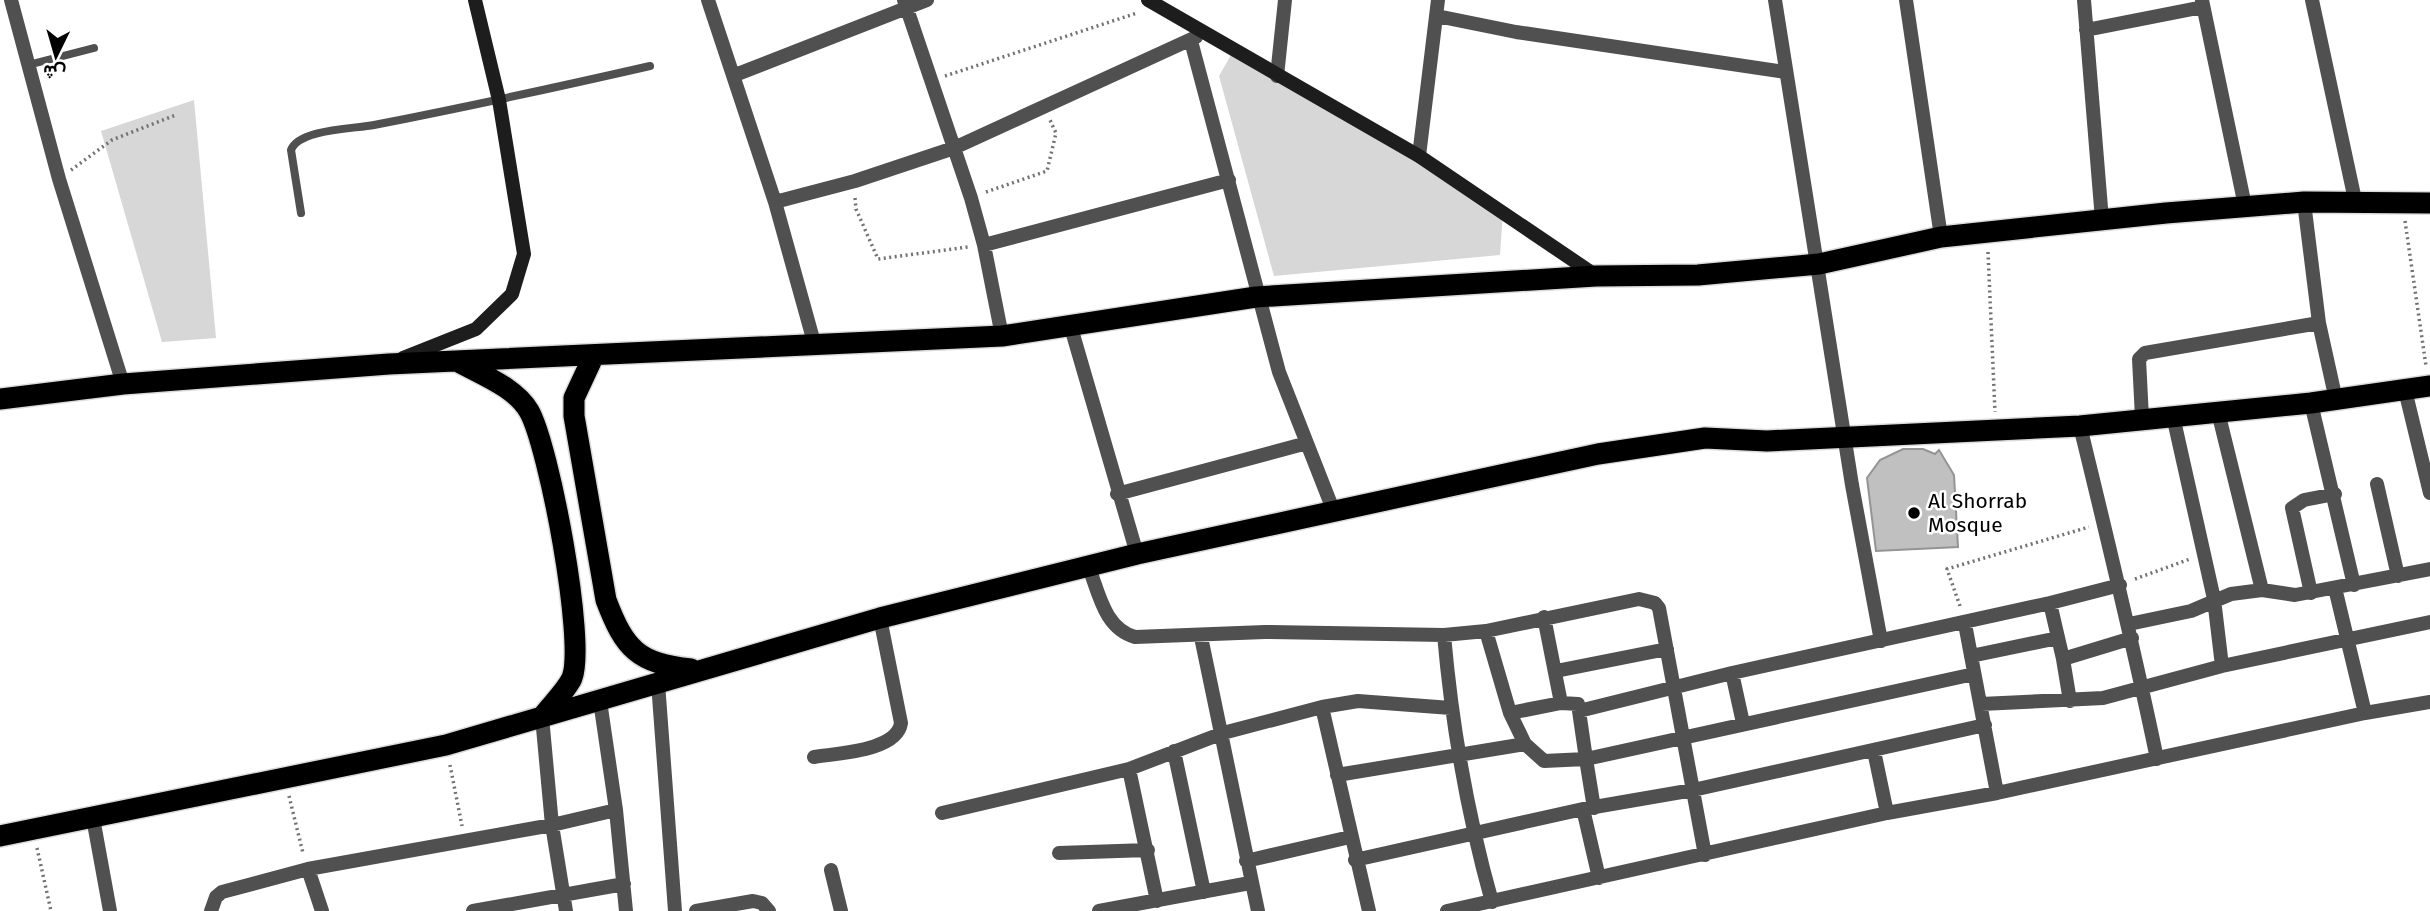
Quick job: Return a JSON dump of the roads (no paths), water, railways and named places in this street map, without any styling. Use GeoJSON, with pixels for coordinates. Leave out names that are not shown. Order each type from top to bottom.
{"type":"FeatureCollection","features":[{"type":"Feature","properties":{"kind":"highway"},"geometry":{"type":"LineString","coordinates":[[0,399],[123,384],[389,364],[1002,336],[1256,297],[1596,276],[1698,275],[1819,264],[1941,237],[2102,220],[2304,202],[2355,200],[2430,203]]}},
{"type":"Feature","properties":{"kind":"highway"},"geometry":{"type":"LineString","coordinates":[[594,355],[574,398],[574,416],[606,600],[616,626],[631,650],[659,665],[706,670]]}},
{"type":"Feature","properties":{"kind":"highway"},"geometry":{"type":"LineString","coordinates":[[459,362],[508,390],[528,410],[547,463],[575,642],[572,678],[542,717]]}},
{"type":"Feature","properties":{"kind":"highway"},"geometry":{"type":"LineString","coordinates":[[0,836],[285,780],[446,745],[880,618],[1088,565],[1585,456],[1705,438],[1767,441],[2080,426],[2311,403],[2430,386]]}},
{"type":"Feature","properties":{"kind":"street"},"geometry":{"type":"LineString","coordinates":[[11,0],[58,179],[123,384]]}},
{"type":"Feature","properties":{"kind":"street"},"geometry":{"type":"LineString","coordinates":[[389,364],[476,329],[512,293],[524,254],[499,100],[475,0]]}},
{"type":"Feature","properties":{"kind":"street"},"geometry":{"type":"LineString","coordinates":[[708,0],[775,202],[815,346]]}},
{"type":"Feature","properties":{"kind":"street"},"geometry":{"type":"LineString","coordinates":[[735,75],[906,4],[927,0]]}},
{"type":"Feature","properties":{"kind":"street"},"geometry":{"type":"LineString","coordinates":[[1278,76],[1285,0]]}},
{"type":"Feature","properties":{"kind":"street"},"geometry":{"type":"LineString","coordinates":[[1419,156],[1438,0]]}},
{"type":"Feature","properties":{"kind":"street"},"geometry":{"type":"LineString","coordinates":[[1775,0],[1852,485],[1881,641]]}},
{"type":"Feature","properties":{"kind":"street"},"geometry":{"type":"LineString","coordinates":[[1906,0],[1941,237]]}},
{"type":"Feature","properties":{"kind":"street"},"geometry":{"type":"LineString","coordinates":[[2084,0],[2102,220]]}},
{"type":"Feature","properties":{"kind":"street"},"geometry":{"type":"LineString","coordinates":[[2312,0],[2355,200]]}},
{"type":"Feature","properties":{"kind":"street"},"geometry":{"type":"LineString","coordinates":[[906,4],[971,198],[984,244],[1002,336]]}},
{"type":"Feature","properties":{"kind":"street"},"geometry":{"type":"LineString","coordinates":[[1152,4],[1196,37],[1278,76],[1419,156],[1596,276]]}},
{"type":"Feature","properties":{"kind":"street"},"geometry":{"type":"LineString","coordinates":[[2086,30],[2203,4],[2245,206]]}},
{"type":"Feature","properties":{"kind":"street"},"geometry":{"type":"LineString","coordinates":[[1437,16],[1516,32],[1785,72]]}},
{"type":"Feature","properties":{"kind":"street"},"geometry":{"type":"LineString","coordinates":[[775,202],[855,181],[954,148],[1196,37]]}},
{"type":"Feature","properties":{"kind":"street"},"geometry":{"type":"LineString","coordinates":[[1196,37],[1256,297],[1279,372],[1334,512]]}},
{"type":"Feature","properties":{"kind":"street"},"geometry":{"type":"LineString","coordinates":[[984,244],[1229,180]]}},
{"type":"Feature","properties":{"kind":"street"},"geometry":{"type":"LineString","coordinates":[[2304,202],[2319,323],[2336,400]]}},
{"type":"Feature","properties":{"kind":"street"},"geometry":{"type":"LineString","coordinates":[[2142,418],[2139,359],[2145,353],[2319,323]]}},
{"type":"Feature","properties":{"kind":"street"},"geometry":{"type":"LineString","coordinates":[[1070,324],[1117,494],[1137,554]]}},
{"type":"Feature","properties":{"kind":"street"},"geometry":{"type":"LineString","coordinates":[[2406,390],[2430,493]]}},
{"type":"Feature","properties":{"kind":"street"},"geometry":{"type":"LineString","coordinates":[[2311,403],[2335,494],[2354,585]]}},
{"type":"Feature","properties":{"kind":"street"},"geometry":{"type":"LineString","coordinates":[[2218,412],[2262,590]]}},
{"type":"Feature","properties":{"kind":"street"},"geometry":{"type":"LineString","coordinates":[[2173,416],[2214,599],[2222,666]]}},
{"type":"Feature","properties":{"kind":"street"},"geometry":{"type":"LineString","coordinates":[[2080,426],[2101,523],[2131,631],[2157,759]]}},
{"type":"Feature","properties":{"kind":"street"},"geometry":{"type":"LineString","coordinates":[[1117,494],[1307,443]]}},
{"type":"Feature","properties":{"kind":"street"},"geometry":{"type":"LineString","coordinates":[[2377,484],[2398,576]]}},
{"type":"Feature","properties":{"kind":"street"},"geometry":{"type":"LineString","coordinates":[[2311,593],[2292,508],[2304,499],[2335,494]]}},
{"type":"Feature","properties":{"kind":"street"},"geometry":{"type":"LineString","coordinates":[[1088,565],[1107,615],[1122,634],[1135,638],[1265,632],[1444,635],[1486,631],[1544,617],[1648,600],[1659,608],[1705,855]]}},
{"type":"Feature","properties":{"kind":"street"},"geometry":{"type":"LineString","coordinates":[[2063,659],[2131,631],[2191,611],[2231,593],[2262,590],[2287,595],[2311,593],[2430,569]]}},
{"type":"Feature","properties":{"kind":"street"},"geometry":{"type":"LineString","coordinates":[[1579,711],[1674,690],[1732,673],[1965,624],[2120,585]]}},
{"type":"Feature","properties":{"kind":"street"},"geometry":{"type":"LineString","coordinates":[[2335,589],[2365,713]]}},
{"type":"Feature","properties":{"kind":"street"},"geometry":{"type":"LineString","coordinates":[[2050,603],[2070,701]]}},
{"type":"Feature","properties":{"kind":"street"},"geometry":{"type":"LineString","coordinates":[[1544,617],[1561,703]]}},
{"type":"Feature","properties":{"kind":"street"},"geometry":{"type":"LineString","coordinates":[[814,757],[886,744],[900,731],[901,723],[880,618]]}},
{"type":"Feature","properties":{"kind":"street"},"geometry":{"type":"LineString","coordinates":[[1981,704],[2103,698],[2222,666],[2430,622]]}},
{"type":"Feature","properties":{"kind":"street"},"geometry":{"type":"LineString","coordinates":[[1965,624],[1997,793]]}},
{"type":"Feature","properties":{"kind":"street"},"geometry":{"type":"LineString","coordinates":[[1486,631],[1510,713],[1525,744],[1544,761],[1586,759],[1684,740],[1743,723],[1974,674]]}},
{"type":"Feature","properties":{"kind":"street"},"geometry":{"type":"LineString","coordinates":[[1444,635],[1458,754],[1473,834],[1492,902]]}},
{"type":"Feature","properties":{"kind":"street"},"geometry":{"type":"LineString","coordinates":[[1201,636],[1223,733],[1250,883],[1258,911]]}},
{"type":"Feature","properties":{"kind":"street"},"geometry":{"type":"LineString","coordinates":[[1971,656],[2058,638]]}},
{"type":"Feature","properties":{"kind":"street"},"geometry":{"type":"LineString","coordinates":[[1556,671],[1667,649]]}},
{"type":"Feature","properties":{"kind":"street"},"geometry":{"type":"LineString","coordinates":[[1732,673],[1743,723]]}},
{"type":"Feature","properties":{"kind":"street"},"geometry":{"type":"LineString","coordinates":[[658,683],[675,911]]}},
{"type":"Feature","properties":{"kind":"street"},"geometry":{"type":"LineString","coordinates":[[600,701],[616,810],[626,911]]}},
{"type":"Feature","properties":{"kind":"street"},"geometry":{"type":"LineString","coordinates":[[942,813],[1129,769],[1223,733],[1322,707],[1366,701],[1451,708]]}},
{"type":"Feature","properties":{"kind":"street"},"geometry":{"type":"LineString","coordinates":[[1447,911],[1887,813],[1997,793],[2365,713],[2430,702]]}},
{"type":"Feature","properties":{"kind":"street"},"geometry":{"type":"LineString","coordinates":[[1510,713],[1561,703],[1577,703],[1600,877]]}},
{"type":"Feature","properties":{"kind":"street"},"geometry":{"type":"LineString","coordinates":[[1322,707],[1355,860],[1370,911]]}},
{"type":"Feature","properties":{"kind":"street"},"geometry":{"type":"LineString","coordinates":[[542,717],[552,825],[565,904]]}},
{"type":"Feature","properties":{"kind":"street"},"geometry":{"type":"LineString","coordinates":[[1355,860],[1589,808],[1693,790],[1985,725]]}},
{"type":"Feature","properties":{"kind":"street"},"geometry":{"type":"LineString","coordinates":[[1337,775],[1525,744]]}},
{"type":"Feature","properties":{"kind":"street"},"geometry":{"type":"LineString","coordinates":[[1174,751],[1204,892]]}},
{"type":"Feature","properties":{"kind":"street"},"geometry":{"type":"LineString","coordinates":[[1874,751],[1887,813]]}},
{"type":"Feature","properties":{"kind":"street"},"geometry":{"type":"LineString","coordinates":[[1129,769],[1157,901]]}},
{"type":"Feature","properties":{"kind":"street"},"geometry":{"type":"LineString","coordinates":[[211,911],[216,897],[222,892],[308,869],[552,825],[616,810]]}},
{"type":"Feature","properties":{"kind":"street"},"geometry":{"type":"LineString","coordinates":[[93,818],[110,911]]}},
{"type":"Feature","properties":{"kind":"street"},"geometry":{"type":"LineString","coordinates":[[1246,861],[1350,837]]}},
{"type":"Feature","properties":{"kind":"street"},"geometry":{"type":"LineString","coordinates":[[1059,853],[1148,850]]}},
{"type":"Feature","properties":{"kind":"street"},"geometry":{"type":"LineString","coordinates":[[308,869],[323,911]]}},
{"type":"Feature","properties":{"kind":"street"},"geometry":{"type":"LineString","coordinates":[[831,870],[841,911]]}},
{"type":"Feature","properties":{"kind":"street"},"geometry":{"type":"LineString","coordinates":[[1099,911],[1250,883]]}},
{"type":"Feature","properties":{"kind":"street"},"geometry":{"type":"LineString","coordinates":[[473,911],[565,904],[624,884]]}},
{"type":"Feature","properties":{"kind":"street"},"geometry":{"type":"LineString","coordinates":[[696,911],[753,901],[762,903],[769,911]]}},
{"type":"Feature","properties":{"kind":"lane"},"geometry":{"type":"LineString","coordinates":[[28,65],[94,48]]}},
{"type":"Feature","properties":{"kind":"lane"},"geometry":{"type":"LineString","coordinates":[[301,213],[291,150],[293,143],[303,136],[499,100],[650,66]]}},
{"type":"Feature","properties":{"kind":"place","name":"Al Shorrab Mosque"},"geometry":{"type":"Point","coordinates":[1914,513]}}]}
